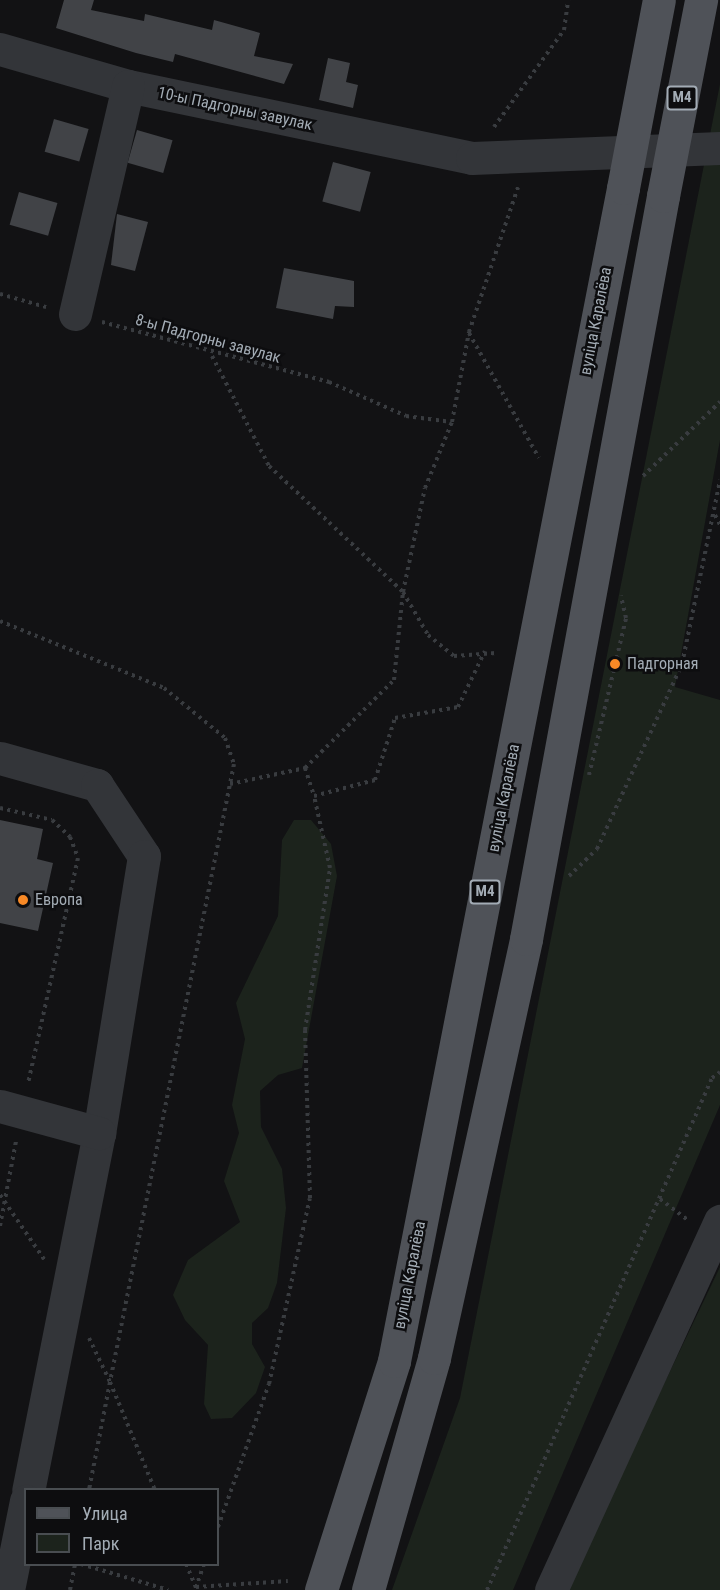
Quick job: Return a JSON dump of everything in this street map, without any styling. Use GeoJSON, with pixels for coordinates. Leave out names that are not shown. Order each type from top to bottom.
{"type":"FeatureCollection","features":[{"type":"Feature","properties":{"kind":"main road","name":"вуліца Каралёва"},"geometry":{"type":"LineString","coordinates":[[321,1590],[394,1361],[660,0]]}},
{"type":"Feature","properties":{"kind":"main road","name":"М4"},"geometry":{"type":"LineString","coordinates":[[368,1590],[434,1358],[526,939],[701,0]]}},
{"type":"Feature","properties":{"kind":"street","name":"10-ы Падгорны завулак"},"geometry":{"type":"LineString","coordinates":[[0,49],[128,86],[472,158],[720,148]]}},
{"type":"Feature","properties":{"kind":"street"},"geometry":{"type":"LineString","coordinates":[[75,314],[128,86]]}},
{"type":"Feature","properties":{"kind":"street"},"geometry":{"type":"LineString","coordinates":[[0,758],[96,785],[144,856],[99,1133],[28,1488]]}},
{"type":"Feature","properties":{"kind":"street"},"geometry":{"type":"LineString","coordinates":[[11,1109],[99,1133]]}},
{"type":"Feature","properties":{"kind":"street"},"geometry":{"type":"LineString","coordinates":[[551,1590],[706,1222]]}},
{"type":"Feature","properties":{"kind":"street"},"geometry":{"type":"LineString","coordinates":[[6,1585],[24,1509]]}},
{"type":"Feature","properties":{"kind":"path"},"geometry":{"type":"LineString","coordinates":[[472,158],[564,30],[568,0]]}},
{"type":"Feature","properties":{"kind":"path"},"geometry":{"type":"LineString","coordinates":[[230,783],[304,768],[394,680],[403,592],[424,488],[452,422],[469,332],[528,155]]}},
{"type":"Feature","properties":{"kind":"path","name":"8-ы Падгорны завулак"},"geometry":{"type":"LineString","coordinates":[[0,294],[212,355],[329,382],[406,416],[452,422]]}},
{"type":"Feature","properties":{"kind":"path"},"geometry":{"type":"LineString","coordinates":[[469,332],[539,458]]}},
{"type":"Feature","properties":{"kind":"path"},"geometry":{"type":"LineString","coordinates":[[212,355],[269,466],[403,592],[428,635],[454,656],[485,651],[496,653]]}},
{"type":"Feature","properties":{"kind":"path"},"geometry":{"type":"LineString","coordinates":[[638,481],[720,402]]}},
{"type":"Feature","properties":{"kind":"path"},"geometry":{"type":"LineString","coordinates":[[565,880],[597,849],[661,720],[682,664],[720,480]]}},
{"type":"Feature","properties":{"kind":"path"},"geometry":{"type":"LineString","coordinates":[[714,514],[720,525]]}},
{"type":"Feature","properties":{"kind":"path"},"geometry":{"type":"LineString","coordinates":[[0,621],[164,688],[225,738],[234,764],[89,1488]]}},
{"type":"Feature","properties":{"kind":"path"},"geometry":{"type":"LineString","coordinates":[[314,796],[375,780],[394,718],[458,707],[485,651]]}},
{"type":"Feature","properties":{"kind":"path"},"geometry":{"type":"LineString","coordinates":[[219,1524],[269,1384],[309,1198],[305,1030],[330,868],[314,796],[304,768]]}},
{"type":"Feature","properties":{"kind":"path"},"geometry":{"type":"LineString","coordinates":[[0,808],[52,820],[70,837],[78,858],[11,1109],[0,1226]]}},
{"type":"Feature","properties":{"kind":"path"},"geometry":{"type":"LineString","coordinates":[[487,1590],[712,1078],[720,1072]]}},
{"type":"Feature","properties":{"kind":"path"},"geometry":{"type":"LineString","coordinates":[[660,1199],[706,1222]]}},
{"type":"Feature","properties":{"kind":"path"},"geometry":{"type":"LineString","coordinates":[[110,1382],[154,1488]]}},
{"type":"Feature","properties":{"kind":"path"},"geometry":{"type":"LineString","coordinates":[[70,1590],[75,1566]]}},
{"type":"Feature","properties":{"kind":"path"},"geometry":{"type":"LineString","coordinates":[[88,1566],[168,1590]]}},
{"type":"Feature","properties":{"kind":"path"},"geometry":{"type":"LineString","coordinates":[[187,1566],[196,1589]]}},
{"type":"Feature","properties":{"kind":"path"},"geometry":{"type":"LineString","coordinates":[[196,1589],[203,1566]]}},
{"type":"Feature","properties":{"kind":"path"},"geometry":{"type":"LineString","coordinates":[[196,1589],[288,1581]]}},
{"type":"Feature","properties":{"kind":"green space"},"geometry":{"type":"Polygon","coordinates":[[[720,84],[720,440],[675,687],[720,700],[720,1105],[513,1590],[392,1590],[460,1398],[720,84]]]}},
{"type":"Feature","properties":{"kind":"green space"},"geometry":{"type":"Polygon","coordinates":[[[294,820],[311,820],[331,844],[337,876],[302,1068],[278,1075],[260,1091],[261,1127],[282,1169],[286,1208],[277,1283],[268,1308],[252,1323],[252,1344],[265,1367],[256,1393],[232,1418],[211,1419],[204,1404],[208,1345],[185,1320],[173,1295],[188,1260],[240,1222],[224,1181],[239,1133],[232,1105],[245,1039],[236,1003],[278,916],[282,840],[294,820]]]}},
{"type":"Feature","properties":{"kind":"green space"},"geometry":{"type":"Polygon","coordinates":[[[720,1267],[720,1590],[565,1590],[720,1267]]]}},
{"type":"Feature","properties":{"kind":"building"},"geometry":{"type":"Polygon","coordinates":[[[64,0],[94,0],[91,10],[144,21],[145,14],[212,30],[214,20],[260,33],[254,56],[293,64],[284,84],[175,54],[173,62],[136,53],[56,28],[64,0]]]}},
{"type":"Feature","properties":{"kind":"building"},"geometry":{"type":"Polygon","coordinates":[[[328,58],[350,63],[346,82],[358,85],[353,108],[319,100],[328,58]]]}},
{"type":"Feature","properties":{"kind":"building"},"geometry":{"type":"Polygon","coordinates":[[[54,119],[89,129],[79,162],[45,152],[54,119]]]}},
{"type":"Feature","properties":{"kind":"building"},"geometry":{"type":"Polygon","coordinates":[[[137,130],[173,140],[163,173],[128,163],[137,130]]]}},
{"type":"Feature","properties":{"kind":"building"},"geometry":{"type":"Polygon","coordinates":[[[333,162],[371,172],[360,212],[322,202],[333,162]]]}},
{"type":"Feature","properties":{"kind":"building"},"geometry":{"type":"Polygon","coordinates":[[[19,192],[57,203],[48,236],[10,225],[19,192]]]}},
{"type":"Feature","properties":{"kind":"building"},"geometry":{"type":"Polygon","coordinates":[[[117,214],[148,222],[135,271],[111,265],[117,214]]]}},
{"type":"Feature","properties":{"kind":"building"},"geometry":{"type":"Polygon","coordinates":[[[284,268],[354,281],[354,307],[335,306],[333,319],[276,308],[284,268]]]}},
{"type":"Feature","properties":{"kind":"building","name":"Европа"},"geometry":{"type":"Polygon","coordinates":[[[0,820],[43,829],[37,859],[53,863],[38,931],[0,923],[0,820]]]}},
{"type":"Feature","properties":{"kind":"place","name":"Падгорная"},"geometry":{"type":"Point","coordinates":[615,664]}},
{"type":"Feature","properties":{"kind":"place","name":"Европа"},"geometry":{"type":"Point","coordinates":[23,900]}}]}
